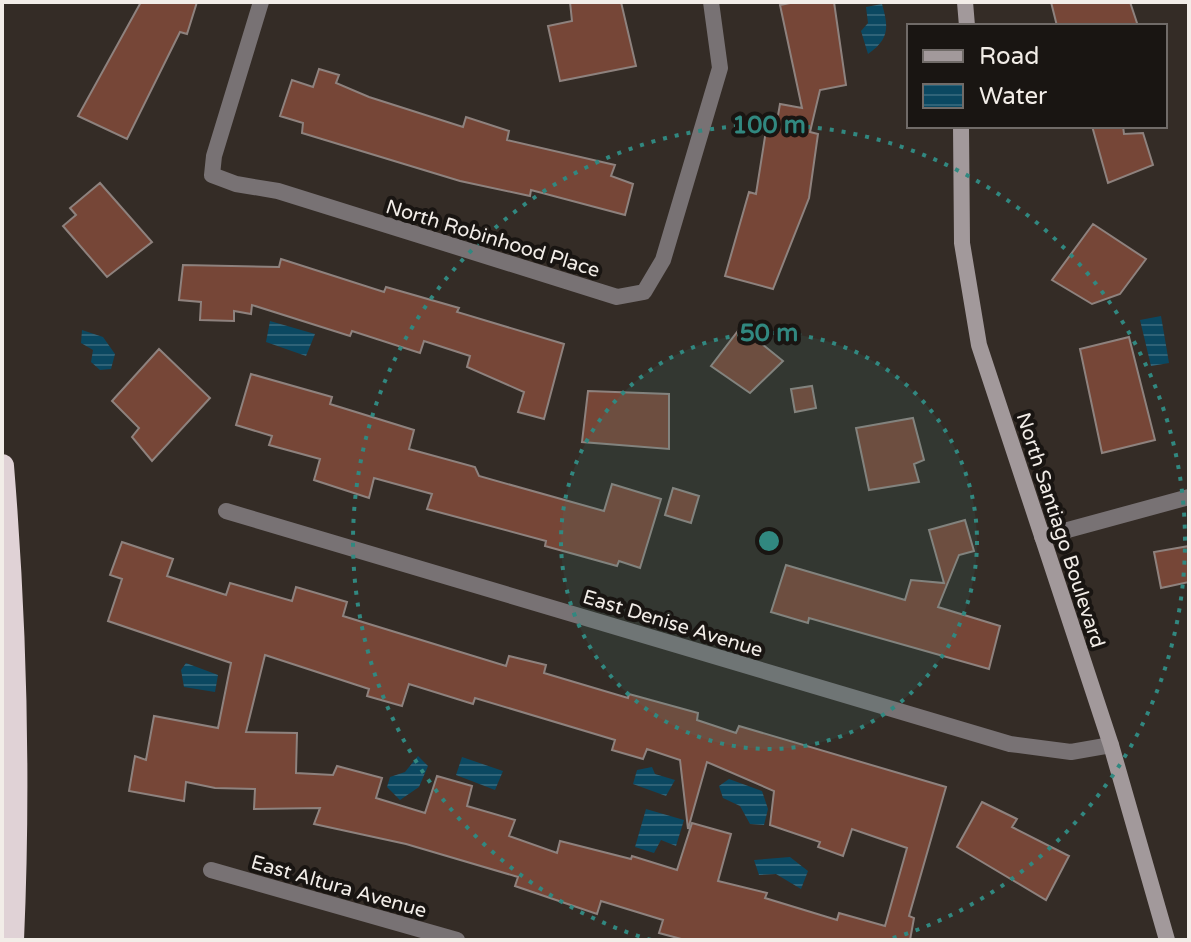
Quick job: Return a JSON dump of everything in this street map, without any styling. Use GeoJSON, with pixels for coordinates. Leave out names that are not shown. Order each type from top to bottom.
{"type":"FeatureCollection","features":[{"type":"Feature","properties":{"kind":"highway"},"geometry":{"type":"LineString","coordinates":[[2,466],[11,571],[18,805],[12,940]]}},
{"type":"Feature","properties":{"kind":"main road"},"geometry":{"type":"LineString","coordinates":[[965,2],[967,24]]}},
{"type":"Feature","properties":{"kind":"main road","name":"North Santiago Boulevard"},"geometry":{"type":"LineString","coordinates":[[961,128],[962,243],[979,345],[1111,745],[1167,940]]}},
{"type":"Feature","properties":{"kind":"street","name":"North Robinhood Place"},"geometry":{"type":"LineString","coordinates":[[261,2],[214,156],[212,175],[236,184],[278,191],[617,297],[644,292],[663,260],[720,68],[711,2]]}},
{"type":"Feature","properties":{"kind":"street"},"geometry":{"type":"LineString","coordinates":[[1042,537],[1189,497]]}},
{"type":"Feature","properties":{"kind":"street","name":"East Denise Avenue"},"geometry":{"type":"LineString","coordinates":[[226,511],[1010,744],[1071,752],[1111,745]]}},
{"type":"Feature","properties":{"kind":"street","name":"East Altura Avenue"},"geometry":{"type":"LineString","coordinates":[[211,870],[457,940]]}},
{"type":"Feature","properties":{"kind":"water"},"geometry":{"type":"Polygon","coordinates":[[[882,4],[886,32],[868,54],[861,31],[868,23],[866,7],[882,4]]]}},
{"type":"Feature","properties":{"kind":"water"},"geometry":{"type":"Polygon","coordinates":[[[1161,316],[1169,363],[1151,366],[1140,320],[1161,316]]]}},
{"type":"Feature","properties":{"kind":"water"},"geometry":{"type":"Polygon","coordinates":[[[270,321],[315,334],[306,356],[266,342],[270,321]]]}},
{"type":"Feature","properties":{"kind":"water"},"geometry":{"type":"Polygon","coordinates":[[[82,330],[103,337],[115,354],[111,369],[100,370],[91,362],[93,350],[81,343],[82,330]]]}},
{"type":"Feature","properties":{"kind":"water"},"geometry":{"type":"Polygon","coordinates":[[[186,663],[218,675],[215,692],[184,687],[181,670],[186,663]]]}},
{"type":"Feature","properties":{"kind":"water"},"geometry":{"type":"Polygon","coordinates":[[[418,756],[428,766],[419,787],[400,800],[387,787],[390,777],[405,772],[418,756]]]}},
{"type":"Feature","properties":{"kind":"water"},"geometry":{"type":"Polygon","coordinates":[[[462,757],[503,771],[495,790],[456,775],[462,757]]]}},
{"type":"Feature","properties":{"kind":"water"},"geometry":{"type":"Polygon","coordinates":[[[652,767],[655,774],[675,780],[666,796],[633,784],[637,770],[652,767]]]}},
{"type":"Feature","properties":{"kind":"water"},"geometry":{"type":"Polygon","coordinates":[[[729,779],[762,791],[768,809],[764,825],[750,824],[740,806],[723,798],[719,786],[729,779]]]}},
{"type":"Feature","properties":{"kind":"water"},"geometry":{"type":"Polygon","coordinates":[[[646,809],[684,820],[676,846],[661,840],[654,853],[635,847],[646,809]]]}},
{"type":"Feature","properties":{"kind":"water"},"geometry":{"type":"Polygon","coordinates":[[[790,857],[808,871],[801,889],[776,874],[759,875],[754,860],[790,857]]]}},
{"type":"Feature","properties":{"kind":"building"},"geometry":{"type":"Polygon","coordinates":[[[141,2],[197,2],[187,34],[180,32],[127,139],[78,116],[141,2]]]}},
{"type":"Feature","properties":{"kind":"building"},"geometry":{"type":"Polygon","coordinates":[[[570,2],[621,2],[636,66],[560,81],[548,26],[572,21],[570,2]]]}},
{"type":"Feature","properties":{"kind":"building"},"geometry":{"type":"Polygon","coordinates":[[[834,2],[846,85],[820,90],[810,132],[818,134],[809,198],[773,289],[725,276],[749,192],[756,194],[767,124],[776,127],[780,104],[802,108],[780,5],[834,2]]]}},
{"type":"Feature","properties":{"kind":"building"},"geometry":{"type":"Polygon","coordinates":[[[1051,2],[1130,2],[1137,24],[1056,24],[1051,2]]]}},
{"type":"Feature","properties":{"kind":"building"},"geometry":{"type":"Polygon","coordinates":[[[319,69],[339,75],[336,83],[369,97],[463,127],[466,117],[509,131],[507,140],[615,165],[611,176],[633,184],[625,215],[531,190],[530,196],[460,181],[302,133],[303,123],[280,116],[292,80],[313,87],[319,69]]]}},
{"type":"Feature","properties":{"kind":"building"},"geometry":{"type":"Polygon","coordinates":[[[1093,128],[1123,128],[1124,134],[1143,133],[1153,165],[1108,183],[1093,128]]]}},
{"type":"Feature","properties":{"kind":"building"},"geometry":{"type":"Polygon","coordinates":[[[100,183],[152,242],[107,277],[63,226],[76,215],[70,208],[100,183]]]}},
{"type":"Feature","properties":{"kind":"building"},"geometry":{"type":"Polygon","coordinates":[[[1093,224],[1146,259],[1120,294],[1092,304],[1052,280],[1093,224]]]}},
{"type":"Feature","properties":{"kind":"building"},"geometry":{"type":"Polygon","coordinates":[[[281,259],[384,292],[386,287],[459,308],[457,312],[564,344],[544,419],[518,412],[524,392],[467,367],[470,356],[424,341],[420,353],[352,331],[350,336],[252,305],[251,314],[234,311],[234,321],[200,320],[201,302],[179,300],[183,265],[279,267],[281,259]]]}},
{"type":"Feature","properties":{"kind":"building"},"geometry":{"type":"Polygon","coordinates":[[[741,327],[783,361],[750,393],[711,366],[741,327]]]}},
{"type":"Feature","properties":{"kind":"building"},"geometry":{"type":"Polygon","coordinates":[[[1129,337],[1155,440],[1102,453],[1080,349],[1129,337]]]}},
{"type":"Feature","properties":{"kind":"building"},"geometry":{"type":"Polygon","coordinates":[[[159,349],[210,398],[152,461],[132,437],[139,428],[112,401],[159,349]]]}},
{"type":"Feature","properties":{"kind":"building"},"geometry":{"type":"Polygon","coordinates":[[[251,374],[332,397],[330,404],[414,430],[409,449],[475,467],[479,476],[604,511],[612,484],[661,499],[640,568],[619,561],[617,566],[545,546],[546,541],[427,509],[432,494],[374,478],[369,498],[314,480],[320,459],[269,445],[272,436],[236,425],[251,374]]]}},
{"type":"Feature","properties":{"kind":"building"},"geometry":{"type":"Polygon","coordinates":[[[812,386],[816,408],[795,412],[791,389],[812,386]]]}},
{"type":"Feature","properties":{"kind":"building"},"geometry":{"type":"Polygon","coordinates":[[[588,391],[669,394],[669,449],[582,442],[588,391]]]}},
{"type":"Feature","properties":{"kind":"building"},"geometry":{"type":"Polygon","coordinates":[[[913,418],[924,460],[914,464],[919,482],[869,490],[856,428],[913,418]]]}},
{"type":"Feature","properties":{"kind":"building"},"geometry":{"type":"Polygon","coordinates":[[[673,488],[699,496],[691,523],[665,515],[673,488]]]}},
{"type":"Feature","properties":{"kind":"building"},"geometry":{"type":"Polygon","coordinates":[[[965,520],[974,551],[959,555],[938,607],[1000,626],[989,669],[809,618],[808,623],[771,612],[786,565],[905,600],[911,580],[944,583],[929,530],[965,520]]]}},
{"type":"Feature","properties":{"kind":"building"},"geometry":{"type":"Polygon","coordinates":[[[122,542],[173,559],[167,576],[226,595],[230,583],[292,601],[296,587],[347,602],[343,616],[506,666],[509,656],[546,665],[544,673],[628,698],[629,694],[698,713],[697,720],[736,733],[739,726],[946,787],[909,916],[914,918],[910,940],[685,940],[659,933],[663,920],[601,901],[597,914],[515,886],[518,877],[406,844],[314,824],[320,808],[254,809],[255,789],[215,788],[186,782],[184,801],[129,791],[135,756],[146,760],[154,716],[218,728],[231,663],[108,621],[122,579],[110,575],[122,542]],[[265,655],[246,732],[297,733],[296,773],[333,775],[337,766],[382,778],[376,798],[425,813],[437,776],[472,786],[467,806],[515,820],[509,836],[557,853],[560,841],[631,859],[632,856],[677,870],[692,823],[731,834],[718,881],[767,893],[765,898],[837,920],[839,913],[885,926],[907,848],[852,829],[843,856],[818,847],[820,842],[770,825],[774,791],[707,762],[688,829],[680,760],[647,749],[643,759],[612,750],[615,740],[475,698],[473,704],[409,684],[402,706],[367,696],[369,689],[265,655]]]}},
{"type":"Feature","properties":{"kind":"building"},"geometry":{"type":"Polygon","coordinates":[[[1189,546],[1189,582],[1161,588],[1154,552],[1189,546]]]}},
{"type":"Feature","properties":{"kind":"building"},"geometry":{"type":"Polygon","coordinates":[[[982,802],[1017,819],[1012,827],[1069,856],[1046,900],[957,847],[982,802]]]}}]}
